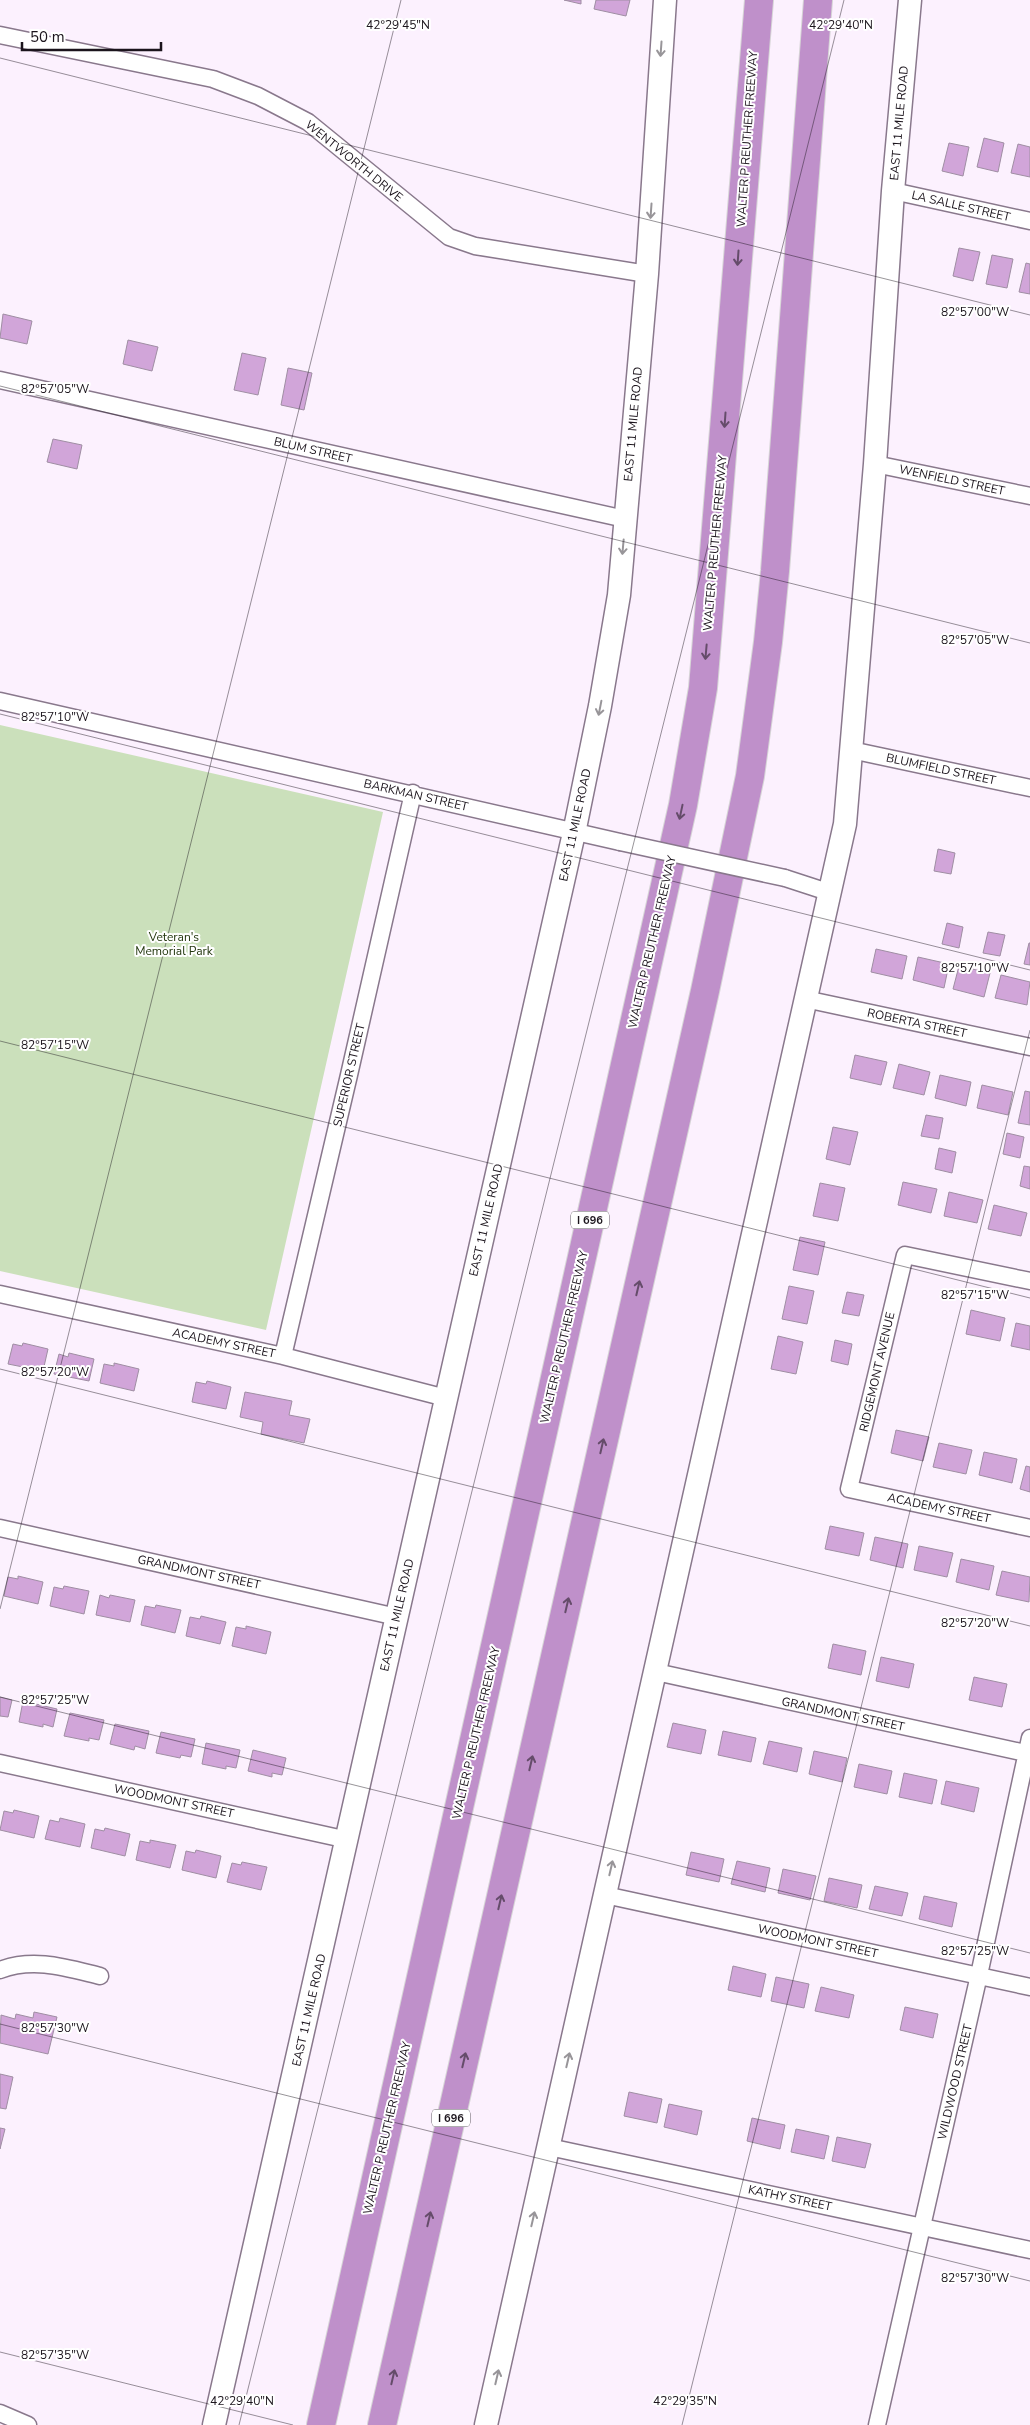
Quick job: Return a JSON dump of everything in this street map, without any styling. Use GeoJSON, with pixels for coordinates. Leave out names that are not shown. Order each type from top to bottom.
{"type":"FeatureCollection","features":[{"type":"Feature","properties":{"kind":"highway","name":"WALTER P REUTHER FREEWAY"},"geometry":{"type":"LineString","coordinates":[[321,2425],[683,805],[703,688],[759,0]]}},
{"type":"Feature","properties":{"kind":"highway","name":"I 696"},"geometry":{"type":"LineString","coordinates":[[382,2425],[707,982],[750,776],[768,642],[775,571],[818,0]]}},
{"type":"Feature","properties":{"kind":"main road","name":"EAST 11 MILE ROAD"},"geometry":{"type":"LineString","coordinates":[[214,2425],[348,1840],[574,833],[609,656],[619,595],[646,274],[664,0]]}},
{"type":"Feature","properties":{"kind":"main road","name":"EAST 11 MILE ROAD"},"geometry":{"type":"LineString","coordinates":[[488,2425],[845,824],[875,464],[893,191],[910,0]]}},
{"type":"Feature","properties":{"kind":"street","name":"WENTWORTH DRIVE"},"geometry":{"type":"LineString","coordinates":[[0,35],[214,78],[258,96],[308,122],[449,237],[475,246],[646,274]]}},
{"type":"Feature","properties":{"kind":"street","name":"LA SALLE STREET"},"geometry":{"type":"LineString","coordinates":[[893,191],[1030,221]]}},
{"type":"Feature","properties":{"kind":"street","name":"BLUM STREET"},"geometry":{"type":"LineString","coordinates":[[0,380],[625,519]]}},
{"type":"Feature","properties":{"kind":"street","name":"WENFIELD STREET"},"geometry":{"type":"LineString","coordinates":[[875,464],[1030,496]]}},
{"type":"Feature","properties":{"kind":"street","name":"BARKMAN STREET"},"geometry":{"type":"LineString","coordinates":[[0,701],[413,793],[574,833],[785,878],[831,893]]}},
{"type":"Feature","properties":{"kind":"street","name":"BLUMFIELD STREET"},"geometry":{"type":"LineString","coordinates":[[851,750],[1030,788]]}},
{"type":"Feature","properties":{"kind":"street","name":"SUPERIOR STREET"},"geometry":{"type":"LineString","coordinates":[[283,1356],[413,793]]}},
{"type":"Feature","properties":{"kind":"street","name":"ROBERTA STREET"},"geometry":{"type":"LineString","coordinates":[[805,999],[1030,1047]]}},
{"type":"Feature","properties":{"kind":"street","name":"RIDGEMONT AVENUE"},"geometry":{"type":"LineString","coordinates":[[849,1489],[904,1256],[1030,1281]]}},
{"type":"Feature","properties":{"kind":"street","name":"ACADEMY STREET"},"geometry":{"type":"LineString","coordinates":[[0,1294],[283,1356],[446,1398]]}},
{"type":"Feature","properties":{"kind":"street","name":"ACADEMY STREET"},"geometry":{"type":"LineString","coordinates":[[849,1489],[1030,1528]]}},
{"type":"Feature","properties":{"kind":"street","name":"GRANDMONT STREET"},"geometry":{"type":"LineString","coordinates":[[0,1528],[397,1617]]}},
{"type":"Feature","properties":{"kind":"street","name":"GRANDMONT STREET"},"geometry":{"type":"LineString","coordinates":[[656,1672],[1029,1748]]}},
{"type":"Feature","properties":{"kind":"street","name":"WILDWOOD STREET"},"geometry":{"type":"LineString","coordinates":[[877,2425],[1029,1748]]}},
{"type":"Feature","properties":{"kind":"street","name":"WOODMONT STREET"},"geometry":{"type":"LineString","coordinates":[[0,1763],[348,1840]]}},
{"type":"Feature","properties":{"kind":"street","name":"WOODMONT STREET"},"geometry":{"type":"LineString","coordinates":[[605,1895],[1030,1987]]}},
{"type":"Feature","properties":{"kind":"street"},"geometry":{"type":"LineString","coordinates":[[0,1970],[10,1966],[36,1963],[100,1976]]}},
{"type":"Feature","properties":{"kind":"street","name":"KATHY STREET"},"geometry":{"type":"LineString","coordinates":[[549,2147],[1030,2250]]}},
{"type":"Feature","properties":{"kind":"street"},"geometry":{"type":"LineString","coordinates":[[0,2413],[28,2425]]}},
{"type":"Feature","properties":{"kind":"green space","name":"Veteran's Memorial Park"},"geometry":{"type":"Polygon","coordinates":[[[0,725],[383,812],[266,1330],[0,1271],[0,725]]]}},
{"type":"Feature","properties":{"kind":"building"},"geometry":{"type":"Polygon","coordinates":[[[564,0],[581,0],[581,4],[564,0]]]}},
{"type":"Feature","properties":{"kind":"building"},"geometry":{"type":"Polygon","coordinates":[[[596,0],[630,0],[626,16],[594,9],[596,0]]]}},
{"type":"Feature","properties":{"kind":"building"},"geometry":{"type":"Polygon","coordinates":[[[984,138],[1004,143],[998,172],[977,167],[984,138]]]}},
{"type":"Feature","properties":{"kind":"building"},"geometry":{"type":"Polygon","coordinates":[[[949,143],[969,147],[963,176],[942,171],[949,143]]]}},
{"type":"Feature","properties":{"kind":"building"},"geometry":{"type":"Polygon","coordinates":[[[1018,144],[1030,147],[1030,177],[1011,173],[1018,144]]]}},
{"type":"Feature","properties":{"kind":"building"},"geometry":{"type":"Polygon","coordinates":[[[959,248],[980,252],[973,281],[953,276],[959,248]]]}},
{"type":"Feature","properties":{"kind":"building"},"geometry":{"type":"Polygon","coordinates":[[[992,255],[1013,259],[1007,288],[986,284],[992,255]]]}},
{"type":"Feature","properties":{"kind":"building"},"geometry":{"type":"Polygon","coordinates":[[[1026,263],[1030,264],[1030,294],[1019,292],[1026,263]]]}},
{"type":"Feature","properties":{"kind":"building"},"geometry":{"type":"Polygon","coordinates":[[[3,314],[32,321],[27,344],[0,338],[3,314]]]}},
{"type":"Feature","properties":{"kind":"building"},"geometry":{"type":"Polygon","coordinates":[[[128,340],[158,347],[152,371],[123,364],[128,340]]]}},
{"type":"Feature","properties":{"kind":"building"},"geometry":{"type":"Polygon","coordinates":[[[242,353],[266,358],[258,395],[234,390],[242,353]]]}},
{"type":"Feature","properties":{"kind":"building"},"geometry":{"type":"Polygon","coordinates":[[[288,368],[312,373],[304,410],[281,405],[288,368]]]}},
{"type":"Feature","properties":{"kind":"building"},"geometry":{"type":"Polygon","coordinates":[[[53,439],[82,445],[77,469],[47,462],[53,439]]]}},
{"type":"Feature","properties":{"kind":"building"},"geometry":{"type":"Polygon","coordinates":[[[938,849],[955,853],[951,874],[934,871],[938,849]]]}},
{"type":"Feature","properties":{"kind":"building"},"geometry":{"type":"Polygon","coordinates":[[[947,923],[963,927],[959,948],[942,944],[947,923]]]}},
{"type":"Feature","properties":{"kind":"building"},"geometry":{"type":"Polygon","coordinates":[[[988,932],[1005,935],[1000,956],[983,953],[988,932]]]}},
{"type":"Feature","properties":{"kind":"building"},"geometry":{"type":"Polygon","coordinates":[[[1030,943],[1030,965],[1024,964],[1030,943]]]}},
{"type":"Feature","properties":{"kind":"building"},"geometry":{"type":"Polygon","coordinates":[[[876,949],[907,956],[902,979],[871,972],[876,949]]]}},
{"type":"Feature","properties":{"kind":"building"},"geometry":{"type":"Polygon","coordinates":[[[918,957],[949,964],[944,988],[913,980],[918,957]]]}},
{"type":"Feature","properties":{"kind":"building"},"geometry":{"type":"Polygon","coordinates":[[[959,966],[990,973],[984,997],[953,989],[959,966]]]}},
{"type":"Feature","properties":{"kind":"building"},"geometry":{"type":"Polygon","coordinates":[[[1001,975],[1030,982],[1027,1005],[995,998],[1001,975]]]}},
{"type":"Feature","properties":{"kind":"building"},"geometry":{"type":"Polygon","coordinates":[[[855,1055],[887,1062],[881,1085],[850,1078],[855,1055]]]}},
{"type":"Feature","properties":{"kind":"building"},"geometry":{"type":"Polygon","coordinates":[[[899,1064],[930,1072],[924,1095],[893,1088],[899,1064]]]}},
{"type":"Feature","properties":{"kind":"building"},"geometry":{"type":"Polygon","coordinates":[[[940,1075],[971,1082],[966,1106],[935,1098],[940,1075]]]}},
{"type":"Feature","properties":{"kind":"building"},"geometry":{"type":"Polygon","coordinates":[[[982,1085],[1013,1092],[1008,1115],[977,1108],[982,1085]]]}},
{"type":"Feature","properties":{"kind":"building"},"geometry":{"type":"Polygon","coordinates":[[[1025,1091],[1030,1092],[1030,1125],[1018,1123],[1025,1091]]]}},
{"type":"Feature","properties":{"kind":"building"},"geometry":{"type":"Polygon","coordinates":[[[926,1115],[943,1118],[939,1139],[921,1136],[926,1115]]]}},
{"type":"Feature","properties":{"kind":"building"},"geometry":{"type":"Polygon","coordinates":[[[833,1127],[858,1132],[850,1165],[826,1159],[833,1127]]]}},
{"type":"Feature","properties":{"kind":"building"},"geometry":{"type":"Polygon","coordinates":[[[1007,1133],[1024,1137],[1020,1158],[1003,1154],[1007,1133]]]}},
{"type":"Feature","properties":{"kind":"building"},"geometry":{"type":"Polygon","coordinates":[[[939,1148],[956,1152],[952,1173],[935,1169],[939,1148]]]}},
{"type":"Feature","properties":{"kind":"building"},"geometry":{"type":"Polygon","coordinates":[[[1024,1166],[1030,1167],[1030,1189],[1020,1186],[1024,1166]]]}},
{"type":"Feature","properties":{"kind":"building"},"geometry":{"type":"Polygon","coordinates":[[[903,1182],[937,1189],[931,1213],[898,1205],[903,1182]]]}},
{"type":"Feature","properties":{"kind":"building"},"geometry":{"type":"Polygon","coordinates":[[[820,1183],[845,1188],[838,1221],[813,1216],[820,1183]]]}},
{"type":"Feature","properties":{"kind":"building"},"geometry":{"type":"Polygon","coordinates":[[[949,1192],[983,1200],[977,1223],[944,1216],[949,1192]]]}},
{"type":"Feature","properties":{"kind":"building"},"geometry":{"type":"Polygon","coordinates":[[[994,1205],[1027,1213],[1021,1236],[988,1229],[994,1205]]]}},
{"type":"Feature","properties":{"kind":"building"},"geometry":{"type":"Polygon","coordinates":[[[800,1237],[825,1242],[818,1275],[793,1270],[800,1237]]]}},
{"type":"Feature","properties":{"kind":"building"},"geometry":{"type":"Polygon","coordinates":[[[789,1286],[814,1291],[807,1324],[782,1319],[789,1286]]]}},
{"type":"Feature","properties":{"kind":"building"},"geometry":{"type":"Polygon","coordinates":[[[847,1292],[864,1295],[859,1316],[842,1313],[847,1292]]]}},
{"type":"Feature","properties":{"kind":"building"},"geometry":{"type":"Polygon","coordinates":[[[971,1310],[1005,1318],[1000,1341],[966,1334],[971,1310]]]}},
{"type":"Feature","properties":{"kind":"building"},"geometry":{"type":"Polygon","coordinates":[[[1016,1323],[1030,1326],[1030,1350],[1011,1346],[1016,1323]]]}},
{"type":"Feature","properties":{"kind":"building"},"geometry":{"type":"Polygon","coordinates":[[[778,1336],[803,1342],[796,1374],[771,1369],[778,1336]]]}},
{"type":"Feature","properties":{"kind":"building"},"geometry":{"type":"Polygon","coordinates":[[[835,1340],[852,1344],[848,1365],[831,1361],[835,1340]]]}},
{"type":"Feature","properties":{"kind":"building"},"geometry":{"type":"Polygon","coordinates":[[[23,1343],[48,1349],[43,1371],[8,1364],[13,1344],[22,1346],[23,1343]]]}},
{"type":"Feature","properties":{"kind":"building"},"geometry":{"type":"Polygon","coordinates":[[[69,1353],[94,1359],[89,1381],[54,1374],[59,1354],[68,1357],[69,1353]]]}},
{"type":"Feature","properties":{"kind":"building"},"geometry":{"type":"Polygon","coordinates":[[[114,1363],[139,1369],[134,1391],[100,1383],[104,1364],[114,1366],[114,1363]]]}},
{"type":"Feature","properties":{"kind":"building"},"geometry":{"type":"Polygon","coordinates":[[[207,1381],[231,1387],[226,1409],[192,1402],[196,1382],[206,1384],[207,1381]]]}},
{"type":"Feature","properties":{"kind":"building"},"geometry":{"type":"Polygon","coordinates":[[[245,1392],[292,1401],[289,1415],[310,1419],[304,1443],[261,1434],[263,1422],[240,1417],[245,1392]]]}},
{"type":"Feature","properties":{"kind":"building"},"geometry":{"type":"Polygon","coordinates":[[[896,1430],[929,1437],[923,1461],[891,1453],[896,1430]]]}},
{"type":"Feature","properties":{"kind":"building"},"geometry":{"type":"Polygon","coordinates":[[[939,1443],[972,1450],[966,1474],[933,1467],[939,1443]]]}},
{"type":"Feature","properties":{"kind":"building"},"geometry":{"type":"Polygon","coordinates":[[[984,1452],[1017,1459],[1012,1483],[979,1475],[984,1452]]]}},
{"type":"Feature","properties":{"kind":"building"},"geometry":{"type":"Polygon","coordinates":[[[1026,1466],[1030,1467],[1030,1492],[1020,1489],[1026,1466]]]}},
{"type":"Feature","properties":{"kind":"building"},"geometry":{"type":"Polygon","coordinates":[[[830,1526],[864,1533],[859,1556],[825,1549],[830,1526]]]}},
{"type":"Feature","properties":{"kind":"building"},"geometry":{"type":"Polygon","coordinates":[[[875,1537],[908,1544],[903,1568],[870,1560],[875,1537]]]}},
{"type":"Feature","properties":{"kind":"building"},"geometry":{"type":"Polygon","coordinates":[[[919,1546],[953,1553],[947,1577],[914,1570],[919,1546]]]}},
{"type":"Feature","properties":{"kind":"building"},"geometry":{"type":"Polygon","coordinates":[[[961,1559],[994,1566],[989,1590],[956,1582],[961,1559]]]}},
{"type":"Feature","properties":{"kind":"building"},"geometry":{"type":"Polygon","coordinates":[[[1002,1571],[1030,1577],[1029,1602],[996,1595],[1002,1571]]]}},
{"type":"Feature","properties":{"kind":"building"},"geometry":{"type":"Polygon","coordinates":[[[18,1576],[43,1582],[38,1604],[4,1596],[8,1577],[18,1579],[18,1576]]]}},
{"type":"Feature","properties":{"kind":"building"},"geometry":{"type":"Polygon","coordinates":[[[64,1586],[89,1591],[84,1614],[50,1606],[54,1587],[63,1589],[64,1586]]]}},
{"type":"Feature","properties":{"kind":"building"},"geometry":{"type":"Polygon","coordinates":[[[100,1595],[109,1598],[110,1595],[135,1600],[130,1622],[96,1615],[100,1595]]]}},
{"type":"Feature","properties":{"kind":"building"},"geometry":{"type":"Polygon","coordinates":[[[156,1605],[181,1610],[175,1633],[141,1625],[145,1606],[155,1608],[156,1605]]]}},
{"type":"Feature","properties":{"kind":"building"},"geometry":{"type":"Polygon","coordinates":[[[201,1616],[226,1622],[220,1644],[186,1636],[190,1617],[200,1619],[201,1616]]]}},
{"type":"Feature","properties":{"kind":"building"},"geometry":{"type":"Polygon","coordinates":[[[246,1626],[271,1632],[266,1654],[232,1646],[236,1627],[246,1629],[246,1626]]]}},
{"type":"Feature","properties":{"kind":"building"},"geometry":{"type":"Polygon","coordinates":[[[833,1644],[866,1651],[861,1675],[828,1668],[833,1644]]]}},
{"type":"Feature","properties":{"kind":"building"},"geometry":{"type":"Polygon","coordinates":[[[881,1657],[914,1664],[909,1688],[876,1681],[881,1657]]]}},
{"type":"Feature","properties":{"kind":"building"},"geometry":{"type":"Polygon","coordinates":[[[974,1677],[1007,1684],[1002,1707],[969,1700],[974,1677]]]}},
{"type":"Feature","properties":{"kind":"building"},"geometry":{"type":"Polygon","coordinates":[[[0,1697],[12,1700],[8,1717],[0,1716],[0,1697]]]}},
{"type":"Feature","properties":{"kind":"building"},"geometry":{"type":"Polygon","coordinates":[[[23,1701],[57,1709],[53,1727],[43,1724],[43,1727],[19,1722],[23,1701]]]}},
{"type":"Feature","properties":{"kind":"building"},"geometry":{"type":"Polygon","coordinates":[[[70,1713],[104,1720],[99,1740],[89,1738],[89,1741],[64,1736],[70,1713]]]}},
{"type":"Feature","properties":{"kind":"building"},"geometry":{"type":"Polygon","coordinates":[[[673,1723],[706,1730],[701,1754],[667,1747],[673,1723]]]}},
{"type":"Feature","properties":{"kind":"building"},"geometry":{"type":"Polygon","coordinates":[[[115,1724],[149,1731],[145,1749],[135,1746],[134,1750],[110,1744],[115,1724]]]}},
{"type":"Feature","properties":{"kind":"building"},"geometry":{"type":"Polygon","coordinates":[[[723,1731],[756,1738],[751,1762],[718,1755],[723,1731]]]}},
{"type":"Feature","properties":{"kind":"building"},"geometry":{"type":"Polygon","coordinates":[[[161,1732],[195,1739],[191,1757],[181,1755],[180,1758],[156,1753],[161,1732]]]}},
{"type":"Feature","properties":{"kind":"building"},"geometry":{"type":"Polygon","coordinates":[[[769,1741],[802,1748],[797,1772],[763,1764],[769,1741]]]}},
{"type":"Feature","properties":{"kind":"building"},"geometry":{"type":"Polygon","coordinates":[[[206,1743],[240,1750],[236,1768],[226,1766],[226,1769],[202,1764],[206,1743]]]}},
{"type":"Feature","properties":{"kind":"building"},"geometry":{"type":"Polygon","coordinates":[[[253,1750],[286,1758],[282,1775],[272,1773],[272,1777],[248,1771],[253,1750]]]}},
{"type":"Feature","properties":{"kind":"building"},"geometry":{"type":"Polygon","coordinates":[[[814,1751],[847,1758],[842,1782],[809,1774],[814,1751]]]}},
{"type":"Feature","properties":{"kind":"building"},"geometry":{"type":"Polygon","coordinates":[[[859,1764],[892,1771],[887,1794],[854,1787],[859,1764]]]}},
{"type":"Feature","properties":{"kind":"building"},"geometry":{"type":"Polygon","coordinates":[[[904,1773],[937,1780],[932,1804],[899,1797],[904,1773]]]}},
{"type":"Feature","properties":{"kind":"building"},"geometry":{"type":"Polygon","coordinates":[[[946,1781],[979,1788],[974,1812],[941,1804],[946,1781]]]}},
{"type":"Feature","properties":{"kind":"building"},"geometry":{"type":"Polygon","coordinates":[[[14,1810],[39,1816],[34,1838],[0,1830],[4,1811],[13,1813],[14,1810]]]}},
{"type":"Feature","properties":{"kind":"building"},"geometry":{"type":"Polygon","coordinates":[[[60,1818],[85,1824],[80,1847],[45,1839],[50,1820],[59,1822],[60,1818]]]}},
{"type":"Feature","properties":{"kind":"building"},"geometry":{"type":"Polygon","coordinates":[[[105,1828],[130,1834],[125,1856],[91,1848],[95,1829],[104,1831],[105,1828]]]}},
{"type":"Feature","properties":{"kind":"building"},"geometry":{"type":"Polygon","coordinates":[[[150,1840],[176,1845],[170,1868],[136,1860],[140,1841],[150,1843],[150,1840]]]}},
{"type":"Feature","properties":{"kind":"building"},"geometry":{"type":"Polygon","coordinates":[[[196,1850],[221,1856],[216,1878],[182,1870],[186,1851],[195,1853],[196,1850]]]}},
{"type":"Feature","properties":{"kind":"building"},"geometry":{"type":"Polygon","coordinates":[[[691,1852],[724,1859],[719,1882],[686,1875],[691,1852]]]}},
{"type":"Feature","properties":{"kind":"building"},"geometry":{"type":"Polygon","coordinates":[[[737,1861],[770,1868],[765,1892],[731,1884],[737,1861]]]}},
{"type":"Feature","properties":{"kind":"building"},"geometry":{"type":"Polygon","coordinates":[[[242,1862],[267,1867],[261,1890],[227,1882],[232,1863],[241,1865],[242,1862]]]}},
{"type":"Feature","properties":{"kind":"building"},"geometry":{"type":"Polygon","coordinates":[[[783,1869],[816,1876],[810,1900],[778,1893],[783,1869]]]}},
{"type":"Feature","properties":{"kind":"building"},"geometry":{"type":"Polygon","coordinates":[[[829,1878],[862,1885],[857,1908],[824,1901],[829,1878]]]}},
{"type":"Feature","properties":{"kind":"building"},"geometry":{"type":"Polygon","coordinates":[[[875,1886],[908,1893],[902,1916],[869,1909],[875,1886]]]}},
{"type":"Feature","properties":{"kind":"building"},"geometry":{"type":"Polygon","coordinates":[[[924,1896],[957,1903],[952,1927],[919,1919],[924,1896]]]}},
{"type":"Feature","properties":{"kind":"building"},"geometry":{"type":"Polygon","coordinates":[[[733,1966],[766,1974],[761,1997],[728,1990],[733,1966]]]}},
{"type":"Feature","properties":{"kind":"building"},"geometry":{"type":"Polygon","coordinates":[[[776,1977],[809,1984],[804,2008],[771,2001],[776,1977]]]}},
{"type":"Feature","properties":{"kind":"building"},"geometry":{"type":"Polygon","coordinates":[[[821,1987],[854,1995],[849,2018],[815,2011],[821,1987]]]}},
{"type":"Feature","properties":{"kind":"building"},"geometry":{"type":"Polygon","coordinates":[[[905,2007],[938,2014],[933,2038],[900,2030],[905,2007]]]}},
{"type":"Feature","properties":{"kind":"building"},"geometry":{"type":"Polygon","coordinates":[[[34,2012],[57,2017],[48,2054],[0,2043],[1,2015],[15,2019],[16,2014],[33,2018],[34,2012]]]}},
{"type":"Feature","properties":{"kind":"building"},"geometry":{"type":"Polygon","coordinates":[[[0,2074],[13,2077],[6,2109],[0,2108],[0,2074]]]}},
{"type":"Feature","properties":{"kind":"building"},"geometry":{"type":"Polygon","coordinates":[[[629,2092],[662,2099],[657,2123],[624,2116],[629,2092]]]}},
{"type":"Feature","properties":{"kind":"building"},"geometry":{"type":"Polygon","coordinates":[[[669,2104],[702,2111],[697,2135],[664,2127],[669,2104]]]}},
{"type":"Feature","properties":{"kind":"building"},"geometry":{"type":"Polygon","coordinates":[[[752,2118],[785,2125],[780,2149],[747,2141],[752,2118]]]}},
{"type":"Feature","properties":{"kind":"building"},"geometry":{"type":"Polygon","coordinates":[[[0,2128],[5,2129],[0,2149],[0,2128]]]}},
{"type":"Feature","properties":{"kind":"building"},"geometry":{"type":"Polygon","coordinates":[[[796,2129],[829,2136],[824,2159],[791,2152],[796,2129]]]}},
{"type":"Feature","properties":{"kind":"building"},"geometry":{"type":"Polygon","coordinates":[[[837,2137],[871,2144],[865,2168],[832,2161],[837,2137]]]}}]}
